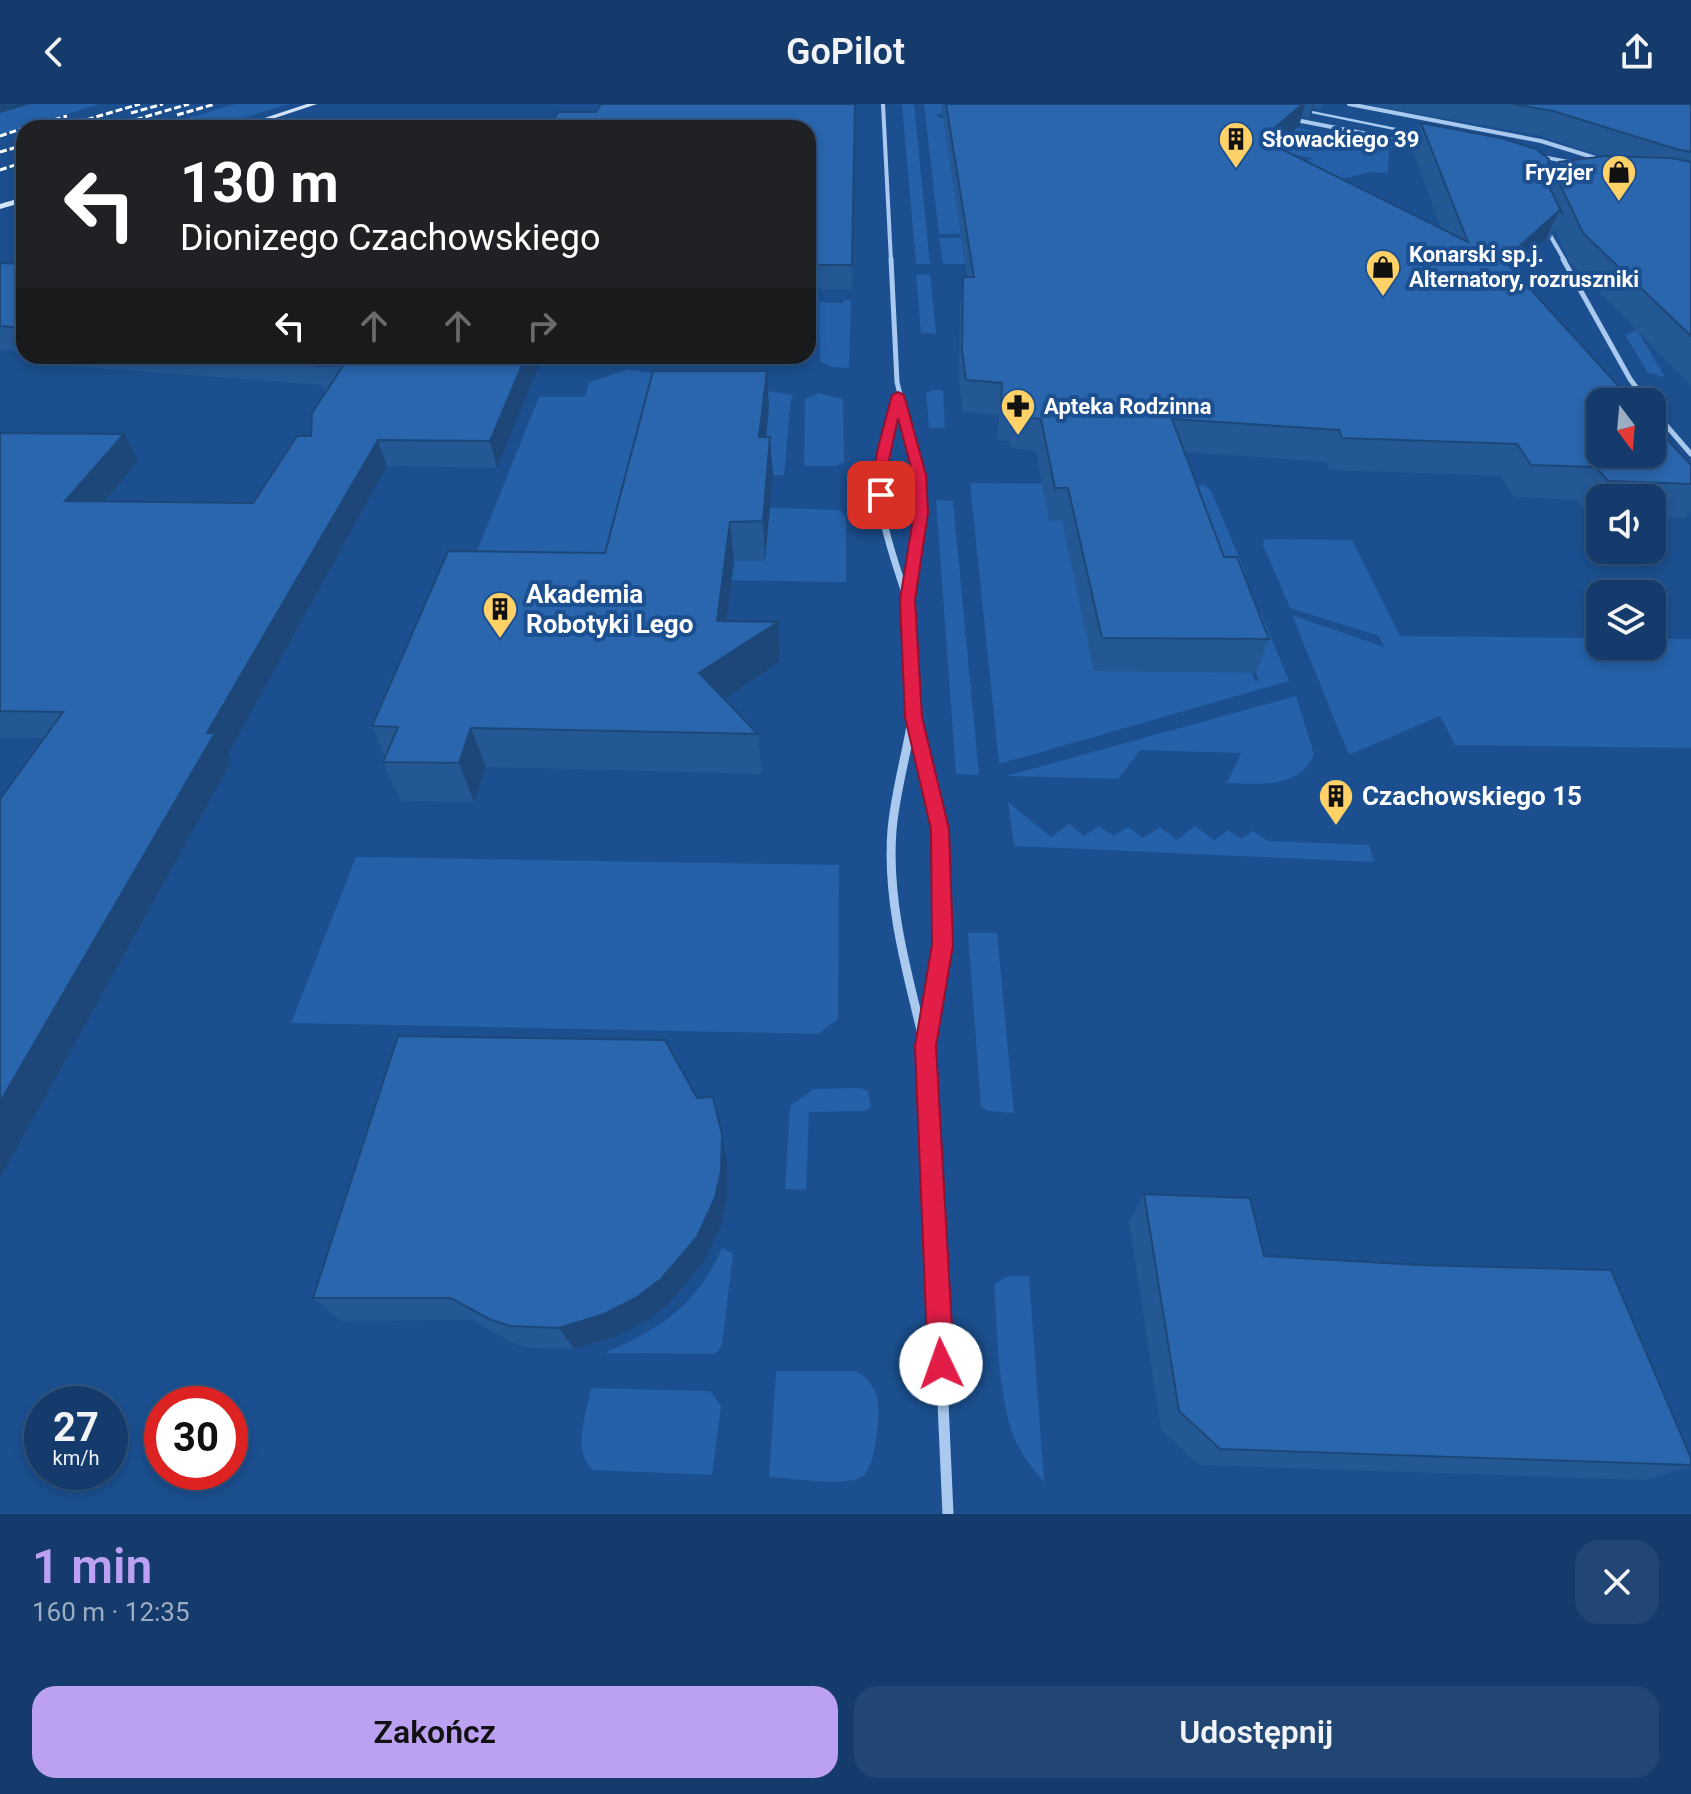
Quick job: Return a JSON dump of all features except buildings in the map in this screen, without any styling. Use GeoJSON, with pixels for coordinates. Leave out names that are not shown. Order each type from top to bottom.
{"type":"FeatureCollection","features":[{"type":"Feature","properties":{"kind":"main road"},"geometry":{"type":"LineString","coordinates":[[263,120],[314,104]]}},
{"type":"Feature","properties":{"kind":"street"},"geometry":{"type":"LineString","coordinates":[[883,104],[898,395],[920,475],[921,513],[908,600],[913,717],[940,829],[944,920],[926,1046]]}},
{"type":"Feature","properties":{"kind":"street"},"geometry":{"type":"LineString","coordinates":[[1269,104],[1436,136]]}},
{"type":"Feature","properties":{"kind":"street"},"geometry":{"type":"LineString","coordinates":[[1349,104],[1523,137],[1606,166]]}},
{"type":"Feature","properties":{"kind":"street"},"geometry":{"type":"LineString","coordinates":[[1291,119],[1430,147]]}},
{"type":"Feature","properties":{"kind":"street"},"geometry":{"type":"LineString","coordinates":[[1528,155],[1606,166]]}},
{"type":"Feature","properties":{"kind":"street"},"geometry":{"type":"LineString","coordinates":[[1543,219],[1574,281],[1637,388]]}},
{"type":"Feature","properties":{"kind":"street"},"geometry":{"type":"LineString","coordinates":[[898,395],[880,474],[886,532],[908,600]]}},
{"type":"Feature","properties":{"kind":"street"},"geometry":{"type":"LineString","coordinates":[[1666,425],[1691,454]]}},
{"type":"Feature","properties":{"kind":"street"},"geometry":{"type":"LineString","coordinates":[[913,717],[892,830],[893,866],[896,920],[926,1046],[948,1514]]}},
{"type":"Feature","properties":{"kind":"shaded area"},"geometry":{"type":"Polygon","coordinates":[[[30,104],[100,104],[47,120],[16,120],[16,129],[0,134],[0,113],[30,104]]]}},
{"type":"Feature","properties":{"kind":"shaded area"},"geometry":{"type":"Polygon","coordinates":[[[235,104],[288,104],[237,120],[181,120],[235,104]]]}},
{"type":"Feature","properties":{"kind":"shaded area"},"geometry":{"type":"Polygon","coordinates":[[[902,104],[914,104],[930,264],[916,264],[902,104]]]}},
{"type":"Feature","properties":{"kind":"shaded area"},"geometry":{"type":"Polygon","coordinates":[[[924,104],[957,104],[935,116],[947,120],[1002,233],[939,234],[924,104]]]}},
{"type":"Feature","properties":{"kind":"shaded area"},"geometry":{"type":"Polygon","coordinates":[[[1275,123],[1409,150],[1389,148],[1388,173],[1372,172],[1340,179],[1290,171],[1313,158],[1295,155],[1284,163],[1264,131],[1275,123]]]}},
{"type":"Feature","properties":{"kind":"shaded area"},"geometry":{"type":"Polygon","coordinates":[[[1009,237],[975,264],[943,264],[939,238],[1009,237]]]}},
{"type":"Feature","properties":{"kind":"shaded area"},"geometry":{"type":"Polygon","coordinates":[[[930,274],[936,334],[921,333],[916,275],[930,274]]]}},
{"type":"Feature","properties":{"kind":"shaded area"},"geometry":{"type":"Polygon","coordinates":[[[844,300],[851,300],[849,368],[832,367],[820,361],[819,302],[843,303],[844,300]]]}},
{"type":"Feature","properties":{"kind":"shaded area"},"geometry":{"type":"Polygon","coordinates":[[[1637,330],[1665,377],[1648,373],[1625,335],[1637,330]]]}},
{"type":"Feature","properties":{"kind":"shaded area"},"geometry":{"type":"Polygon","coordinates":[[[627,369],[794,395],[791,399],[784,475],[762,475],[758,507],[840,510],[846,517],[846,582],[467,576],[539,397],[585,397],[589,383],[627,369]]]}},
{"type":"Feature","properties":{"kind":"shaded area"},"geometry":{"type":"Polygon","coordinates":[[[943,390],[945,428],[929,428],[926,393],[943,390]]]}},
{"type":"Feature","properties":{"kind":"shaded area"},"geometry":{"type":"Polygon","coordinates":[[[818,393],[843,399],[844,462],[836,466],[804,466],[805,399],[818,393]]]}},
{"type":"Feature","properties":{"kind":"shaded area"},"geometry":{"type":"Polygon","coordinates":[[[970,483],[1205,485],[1211,491],[1246,574],[1208,575],[1179,493],[1049,521],[1062,521],[1252,673],[1255,681],[1259,681],[1243,638],[1221,613],[1261,613],[1289,681],[999,764],[970,483]]]}},
{"type":"Feature","properties":{"kind":"shaded area"},"geometry":{"type":"Polygon","coordinates":[[[936,500],[953,501],[979,775],[956,774],[936,500]]]}},
{"type":"Feature","properties":{"kind":"shaded area"},"geometry":{"type":"Polygon","coordinates":[[[1264,540],[1352,540],[1400,636],[1586,638],[1586,660],[1666,660],[1666,639],[1691,639],[1691,748],[1455,745],[1440,716],[1349,755],[1292,615],[1384,647],[1379,636],[1290,608],[1263,545],[1264,540]]]}},
{"type":"Feature","properties":{"kind":"shaded area"},"geometry":{"type":"Polygon","coordinates":[[[1296,696],[1314,754],[1308,765],[1289,779],[1265,783],[1227,783],[1241,753],[1140,750],[1118,779],[1006,776],[1296,696]]]}},
{"type":"Feature","properties":{"kind":"shaded area"},"geometry":{"type":"Polygon","coordinates":[[[1008,802],[1051,837],[1069,824],[1084,836],[1099,826],[1113,836],[1128,827],[1143,838],[1160,827],[1177,840],[1195,826],[1214,840],[1228,830],[1241,839],[1253,831],[1268,841],[1369,845],[1374,862],[1014,846],[1008,802]]]}},
{"type":"Feature","properties":{"kind":"shaded area"},"geometry":{"type":"Polygon","coordinates":[[[356,857],[839,865],[838,1019],[818,1034],[291,1023],[356,857]]]}},
{"type":"Feature","properties":{"kind":"shaded area"},"geometry":{"type":"Polygon","coordinates":[[[968,933],[997,933],[1014,1113],[989,1111],[981,1107],[968,933]]]}},
{"type":"Feature","properties":{"kind":"shaded area"},"geometry":{"type":"Polygon","coordinates":[[[860,1088],[868,1091],[871,1107],[865,1111],[809,1112],[806,1190],[785,1189],[790,1106],[814,1089],[860,1088]]]}},
{"type":"Feature","properties":{"kind":"shaded area"},"geometry":{"type":"Polygon","coordinates":[[[722,1248],[733,1253],[722,1346],[715,1354],[605,1353],[675,1313],[701,1285],[722,1248]]]}},
{"type":"Feature","properties":{"kind":"shaded area"},"geometry":{"type":"Polygon","coordinates":[[[1008,1276],[1029,1276],[1044,1482],[1016,1442],[1004,1398],[994,1284],[1008,1276]]]}},
{"type":"Feature","properties":{"kind":"shaded area"},"geometry":{"type":"Polygon","coordinates":[[[776,1371],[856,1371],[871,1384],[878,1401],[878,1424],[871,1462],[862,1477],[831,1482],[769,1477],[776,1371]]]}},
{"type":"Feature","properties":{"kind":"shaded area"},"geometry":{"type":"Polygon","coordinates":[[[591,1388],[710,1391],[721,1406],[712,1475],[593,1470],[586,1462],[582,1443],[591,1388]]]}},
{"type":"Feature","properties":{"kind":"railway"},"geometry":{"type":"LineString","coordinates":[[85,120],[140,104]]}},
{"type":"Feature","properties":{"kind":"railway"},"geometry":{"type":"LineString","coordinates":[[131,113],[163,104]]}},
{"type":"Feature","properties":{"kind":"railway"},"geometry":{"type":"LineString","coordinates":[[134,120],[189,104]]}},
{"type":"Feature","properties":{"kind":"railway"},"geometry":{"type":"LineString","coordinates":[[177,115],[215,104]]}},
{"type":"Feature","properties":{"kind":"railway"},"geometry":{"type":"LineString","coordinates":[[53,120],[67,116]]}},
{"type":"Feature","properties":{"kind":"railway"},"geometry":{"type":"LineString","coordinates":[[0,136],[16,131]]}},
{"type":"Feature","properties":{"kind":"railway"},"geometry":{"type":"LineString","coordinates":[[0,152],[16,147]]}},
{"type":"Feature","properties":{"kind":"railway"},"geometry":{"type":"LineString","coordinates":[[0,170],[16,165]]}},
{"type":"Feature","properties":{"kind":"place","name":"Słowackiego 39"},"geometry":{"type":"Point","coordinates":[1236,170]}},
{"type":"Feature","properties":{"kind":"place","name":"Fryzjer"},"geometry":{"type":"Point","coordinates":[1619,203]}},
{"type":"Feature","properties":{"kind":"place","name":"Konarski sp.j. Alternatory, rozruszniki"},"geometry":{"type":"Point","coordinates":[1383,298]}},
{"type":"Feature","properties":{"kind":"place","name":"Apteka Rodzinna"},"geometry":{"type":"Point","coordinates":[1018,437]}},
{"type":"Feature","properties":{"kind":"place","name":"Akademia Robotyki Lego"},"geometry":{"type":"Point","coordinates":[500,640]}},
{"type":"Feature","properties":{"kind":"place","name":"Czachowskiego 15"},"geometry":{"type":"Point","coordinates":[1336,827]}},
{"type":"Feature","properties":{"kind":"route"},"geometry":{"type":"LineString","coordinates":[[881,495],[884,448],[898,395],[920,475],[921,513],[908,600],[913,717],[940,829],[943,945],[926,1046],[941,1364]]}}]}
